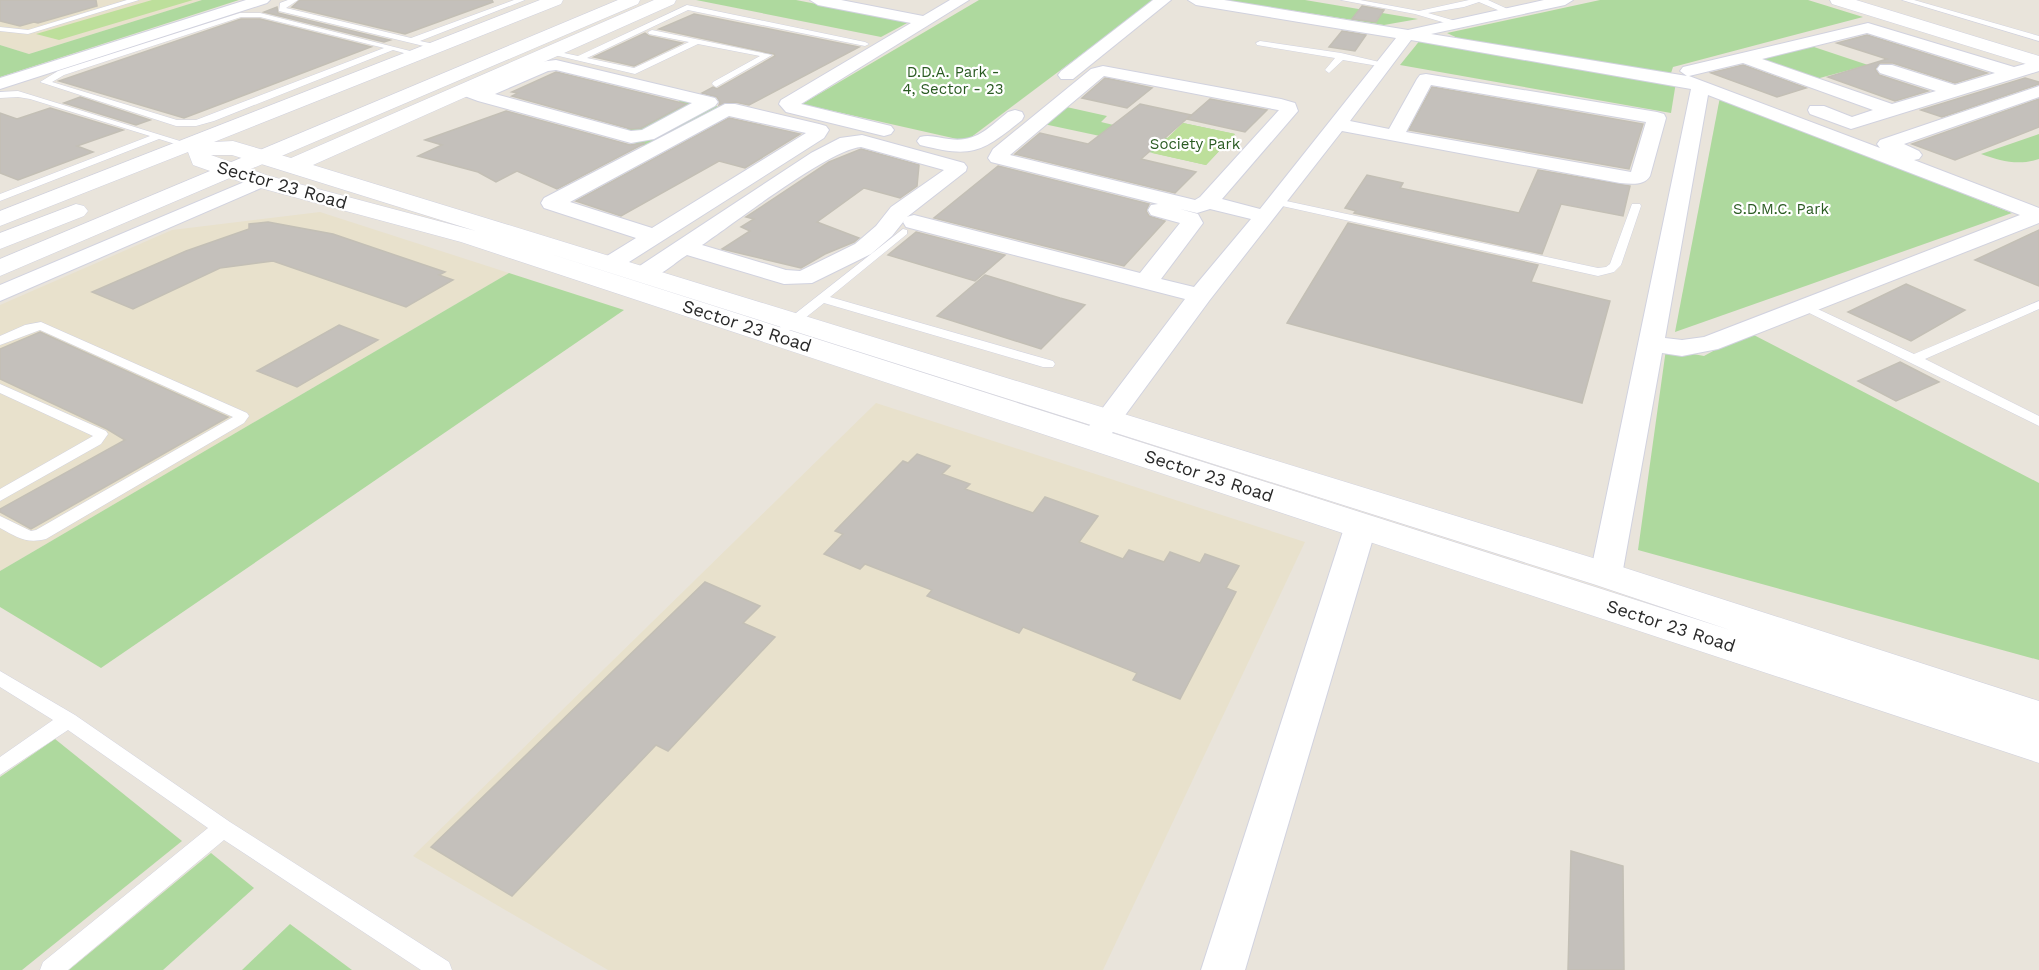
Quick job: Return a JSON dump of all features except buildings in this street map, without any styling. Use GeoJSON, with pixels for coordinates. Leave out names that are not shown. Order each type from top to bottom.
{"type":"FeatureCollection","features":[{"type":"Feature","properties":{"kind":"street"},"geometry":{"type":"LineString","coordinates":[[0,84],[262,0]]}},
{"type":"Feature","properties":{"kind":"street"},"geometry":{"type":"LineString","coordinates":[[0,268],[210,154],[415,48],[436,47],[555,0]]}},
{"type":"Feature","properties":{"kind":"street"},"geometry":{"type":"LineString","coordinates":[[148,182],[210,154],[595,0]]}},
{"type":"Feature","properties":{"kind":"street"},"geometry":{"type":"LineString","coordinates":[[0,294],[262,169],[632,0]]}},
{"type":"Feature","properties":{"kind":"street"},"geometry":{"type":"LineString","coordinates":[[472,93],[550,53],[668,0]]}},
{"type":"Feature","properties":{"kind":"street"},"geometry":{"type":"LineString","coordinates":[[818,0],[924,21]]}},
{"type":"Feature","properties":{"kind":"street"},"geometry":{"type":"LineString","coordinates":[[961,0],[790,101],[788,106],[961,148],[977,145],[1033,102]]}},
{"type":"Feature","properties":{"kind":"street"},"geometry":{"type":"LineString","coordinates":[[1052,87],[1163,0]]}},
{"type":"Feature","properties":{"kind":"street"},"geometry":{"type":"LineString","coordinates":[[1196,0],[1672,78],[1701,86],[2036,214],[1709,344],[1682,348],[1650,344]]}},
{"type":"Feature","properties":{"kind":"street"},"geometry":{"type":"LineString","coordinates":[[1101,429],[1200,296],[1409,34],[1565,0]]}},
{"type":"Feature","properties":{"kind":"street"},"geometry":{"type":"LineString","coordinates":[[1838,0],[2039,64]]}},
{"type":"Feature","properties":{"kind":"street"},"geometry":{"type":"LineString","coordinates":[[1867,0],[2039,53]]}},
{"type":"Feature","properties":{"kind":"street"},"geometry":{"type":"LineString","coordinates":[[2014,73],[1868,28],[1689,71],[1755,99],[1792,102],[1851,123],[1893,111],[2014,73],[2039,64]]}},
{"type":"Feature","properties":{"kind":"street"},"geometry":{"type":"LineString","coordinates":[[1744,58],[1893,111]]}},
{"type":"Feature","properties":{"kind":"street"},"geometry":{"type":"LineString","coordinates":[[293,166],[472,93],[545,66],[556,65],[709,102],[647,135],[631,137],[472,93]]}},
{"type":"Feature","properties":{"kind":"street"},"geometry":{"type":"LineString","coordinates":[[1886,69],[1954,91]]}},
{"type":"Feature","properties":{"kind":"street"},"geometry":{"type":"LineString","coordinates":[[1208,202],[1287,113],[1288,107],[1103,71],[1097,73],[998,156],[1001,160],[1191,207],[1202,206],[1208,202],[1271,209]]}},
{"type":"Feature","properties":{"kind":"street"},"geometry":{"type":"LineString","coordinates":[[1338,125],[1630,179],[1640,176],[1657,118],[1428,79],[1423,81],[1395,135]]}},
{"type":"Feature","properties":{"kind":"street"},"geometry":{"type":"LineString","coordinates":[[1606,575],[1701,86]]}},
{"type":"Feature","properties":{"kind":"street"},"geometry":{"type":"LineString","coordinates":[[1832,89],[1805,97],[1805,99],[1859,121]]}},
{"type":"Feature","properties":{"kind":"street"},"geometry":{"type":"LineString","coordinates":[[2039,91],[1887,144],[2039,202]]}},
{"type":"Feature","properties":{"kind":"street"},"geometry":{"type":"LineString","coordinates":[[610,264],[817,134],[819,130],[735,110],[725,110],[552,203],[653,236]]}},
{"type":"Feature","properties":{"kind":"street"},"geometry":{"type":"LineString","coordinates":[[643,274],[814,160],[852,141],[862,141],[950,163],[958,169],[899,212],[884,231],[863,249],[804,278],[784,277],[684,247]]}},
{"type":"Feature","properties":{"kind":"street"},"geometry":{"type":"LineString","coordinates":[[0,219],[210,154]]}},
{"type":"Feature","properties":{"kind":"street","name":"Sector 23 Road"},"geometry":{"type":"LineString","coordinates":[[210,154],[470,237],[784,328],[1101,429],[1606,575],[2039,718]]}},
{"type":"Feature","properties":{"kind":"street","name":"Sector 23 Road"},"geometry":{"type":"LineString","coordinates":[[262,169],[293,166],[643,274],[784,328]]}},
{"type":"Feature","properties":{"kind":"street"},"geometry":{"type":"LineString","coordinates":[[1145,283],[1190,228],[1190,219],[1003,172],[981,172],[914,222],[1145,283],[1200,296]]}},
{"type":"Feature","properties":{"kind":"street"},"geometry":{"type":"LineString","coordinates":[[0,242],[95,204]]}},
{"type":"Feature","properties":{"kind":"street","name":"Sector 23 Road"},"geometry":{"type":"LineString","coordinates":[[1101,429],[1361,525],[2039,746]]}},
{"type":"Feature","properties":{"kind":"street"},"geometry":{"type":"LineString","coordinates":[[1223,970],[1361,525]]}},
{"type":"Feature","properties":{"kind":"lane"},"geometry":{"type":"LineString","coordinates":[[0,29],[28,32],[135,0]]}},
{"type":"Feature","properties":{"kind":"lane"},"geometry":{"type":"LineString","coordinates":[[294,0],[283,5],[282,9],[415,48]]}},
{"type":"Feature","properties":{"kind":"lane"},"geometry":{"type":"LineString","coordinates":[[392,48],[211,119],[184,124],[44,82],[61,73],[240,15],[251,14],[392,48],[415,48],[521,0]]}},
{"type":"Feature","properties":{"kind":"lane"},"geometry":{"type":"LineString","coordinates":[[1345,0],[1414,12],[1456,24]]}},
{"type":"Feature","properties":{"kind":"lane"},"geometry":{"type":"LineString","coordinates":[[1414,12],[1464,5],[1476,0]]}},
{"type":"Feature","properties":{"kind":"lane"},"geometry":{"type":"LineString","coordinates":[[1481,0],[1510,12]]}},
{"type":"Feature","properties":{"kind":"lane"},"geometry":{"type":"LineString","coordinates":[[1906,0],[2039,39]]}},
{"type":"Feature","properties":{"kind":"lane"},"geometry":{"type":"LineString","coordinates":[[579,59],[687,7],[865,44]]}},
{"type":"Feature","properties":{"kind":"lane"},"geometry":{"type":"LineString","coordinates":[[651,32],[768,55],[716,84]]}},
{"type":"Feature","properties":{"kind":"lane"},"geometry":{"type":"LineString","coordinates":[[550,53],[635,71],[697,42]]}},
{"type":"Feature","properties":{"kind":"lane"},"geometry":{"type":"LineString","coordinates":[[1260,43],[1384,64]]}},
{"type":"Feature","properties":{"kind":"lane"},"geometry":{"type":"LineString","coordinates":[[1329,70],[1341,56]]}},
{"type":"Feature","properties":{"kind":"lane"},"geometry":{"type":"LineString","coordinates":[[0,95],[18,94],[32,97],[210,154]]}},
{"type":"Feature","properties":{"kind":"lane"},"geometry":{"type":"LineString","coordinates":[[0,198],[159,136]]}},
{"type":"Feature","properties":{"kind":"lane"},"geometry":{"type":"LineString","coordinates":[[1271,209],[1598,272],[1610,270],[1615,265],[1636,206]]}},
{"type":"Feature","properties":{"kind":"lane"},"geometry":{"type":"LineString","coordinates":[[784,328],[903,232]]}},
{"type":"Feature","properties":{"kind":"lane"},"geometry":{"type":"LineString","coordinates":[[821,298],[1048,364]]}},
{"type":"Feature","properties":{"kind":"lane"},"geometry":{"type":"LineString","coordinates":[[1914,359],[2039,305]]}},
{"type":"Feature","properties":{"kind":"lane"},"geometry":{"type":"LineString","coordinates":[[1803,307],[1914,359],[2039,422]]}},
{"type":"Feature","properties":{"kind":"lane"},"geometry":{"type":"LineString","coordinates":[[0,341],[29,328],[41,326],[242,416],[239,420],[40,535],[29,537],[0,521]]}},
{"type":"Feature","properties":{"kind":"lane"},"geometry":{"type":"LineString","coordinates":[[0,388],[101,434],[96,441],[0,496]]}},
{"type":"Feature","properties":{"kind":"lane"},"geometry":{"type":"LineString","coordinates":[[0,678],[68,720],[223,828],[441,970]]}},
{"type":"Feature","properties":{"kind":"lane"},"geometry":{"type":"LineString","coordinates":[[0,767],[68,720]]}},
{"type":"Feature","properties":{"kind":"lane"},"geometry":{"type":"LineString","coordinates":[[51,970],[223,828]]}},
{"type":"Feature","properties":{"kind":"shaded area"},"geometry":{"type":"Polygon","coordinates":[[[0,0],[202,0],[29,54],[0,45],[0,0]]]}},
{"type":"Feature","properties":{"kind":"shaded area"},"geometry":{"type":"Polygon","coordinates":[[[320,212],[509,273],[0,571],[0,305],[172,230],[320,212]]]}},
{"type":"Feature","properties":{"kind":"shaded area"},"geometry":{"type":"Polygon","coordinates":[[[876,403],[1305,542],[1103,970],[608,970],[413,856],[876,403]]]}},
{"type":"Feature","properties":{"kind":"green space"},"geometry":{"type":"Polygon","coordinates":[[[152,0],[193,0],[59,40],[36,34],[152,0]]]}},
{"type":"Feature","properties":{"kind":"green space"},"geometry":{"type":"Polygon","coordinates":[[[202,0],[239,0],[0,77],[0,45],[29,54],[202,0]]]}},
{"type":"Feature","properties":{"kind":"green space"},"geometry":{"type":"Polygon","coordinates":[[[696,0],[796,0],[909,22],[881,37],[696,0]]]}},
{"type":"Feature","properties":{"kind":"green space","name":"D.D.A. Park - 4, Sector - 23"},"geometry":{"type":"Polygon","coordinates":[[[979,0],[1154,0],[966,141],[802,104],[979,0]]]}},
{"type":"Feature","properties":{"kind":"green space"},"geometry":{"type":"Polygon","coordinates":[[[1225,0],[1305,0],[1418,19],[1384,25],[1225,0]]]}},
{"type":"Feature","properties":{"kind":"green space"},"geometry":{"type":"Polygon","coordinates":[[[1600,0],[1808,0],[1863,17],[1673,67],[1671,73],[1464,41],[1447,33],[1600,0]]]}},
{"type":"Feature","properties":{"kind":"green space"},"geometry":{"type":"Polygon","coordinates":[[[1421,39],[1676,82],[1671,113],[1400,65],[1421,39]]]}},
{"type":"Feature","properties":{"kind":"green space"},"geometry":{"type":"Polygon","coordinates":[[[1811,46],[1868,65],[1816,79],[1753,59],[1811,46]]]}},
{"type":"Feature","properties":{"kind":"green space","name":"S.D.M.C. Park"},"geometry":{"type":"Polygon","coordinates":[[[1720,97],[2012,213],[1675,332],[1720,97]]]}},
{"type":"Feature","properties":{"kind":"green space"},"geometry":{"type":"Polygon","coordinates":[[[686,98],[723,108],[648,147],[611,137],[686,98]]]}},
{"type":"Feature","properties":{"kind":"green space","name":"Society Park"},"geometry":{"type":"Polygon","coordinates":[[[1062,106],[1107,116],[1101,122],[1168,138],[1183,123],[1235,134],[1206,165],[1109,143],[1114,139],[1039,123],[1062,106]]]}},
{"type":"Feature","properties":{"kind":"green space"},"geometry":{"type":"Polygon","coordinates":[[[1183,123],[1235,134],[1206,165],[1152,153],[1183,123]]]}},
{"type":"Feature","properties":{"kind":"green space"},"geometry":{"type":"Polygon","coordinates":[[[2039,134],[2039,159],[2010,162],[1981,154],[2039,134]]]}},
{"type":"Feature","properties":{"kind":"green space"},"geometry":{"type":"Polygon","coordinates":[[[509,273],[624,310],[101,668],[0,607],[0,571],[509,273]]]}},
{"type":"Feature","properties":{"kind":"green space"},"geometry":{"type":"Polygon","coordinates":[[[1748,332],[2039,483],[2039,660],[1638,550],[1666,349],[1704,356],[1748,332]]]}},
{"type":"Feature","properties":{"kind":"green space"},"geometry":{"type":"Polygon","coordinates":[[[55,739],[182,841],[22,970],[0,970],[0,777],[55,739]]]}},
{"type":"Feature","properties":{"kind":"green space"},"geometry":{"type":"Polygon","coordinates":[[[211,853],[254,888],[163,970],[69,970],[211,853]]]}},
{"type":"Feature","properties":{"kind":"green space"},"geometry":{"type":"Polygon","coordinates":[[[290,924],[352,970],[242,970],[290,924]]]}}]}
